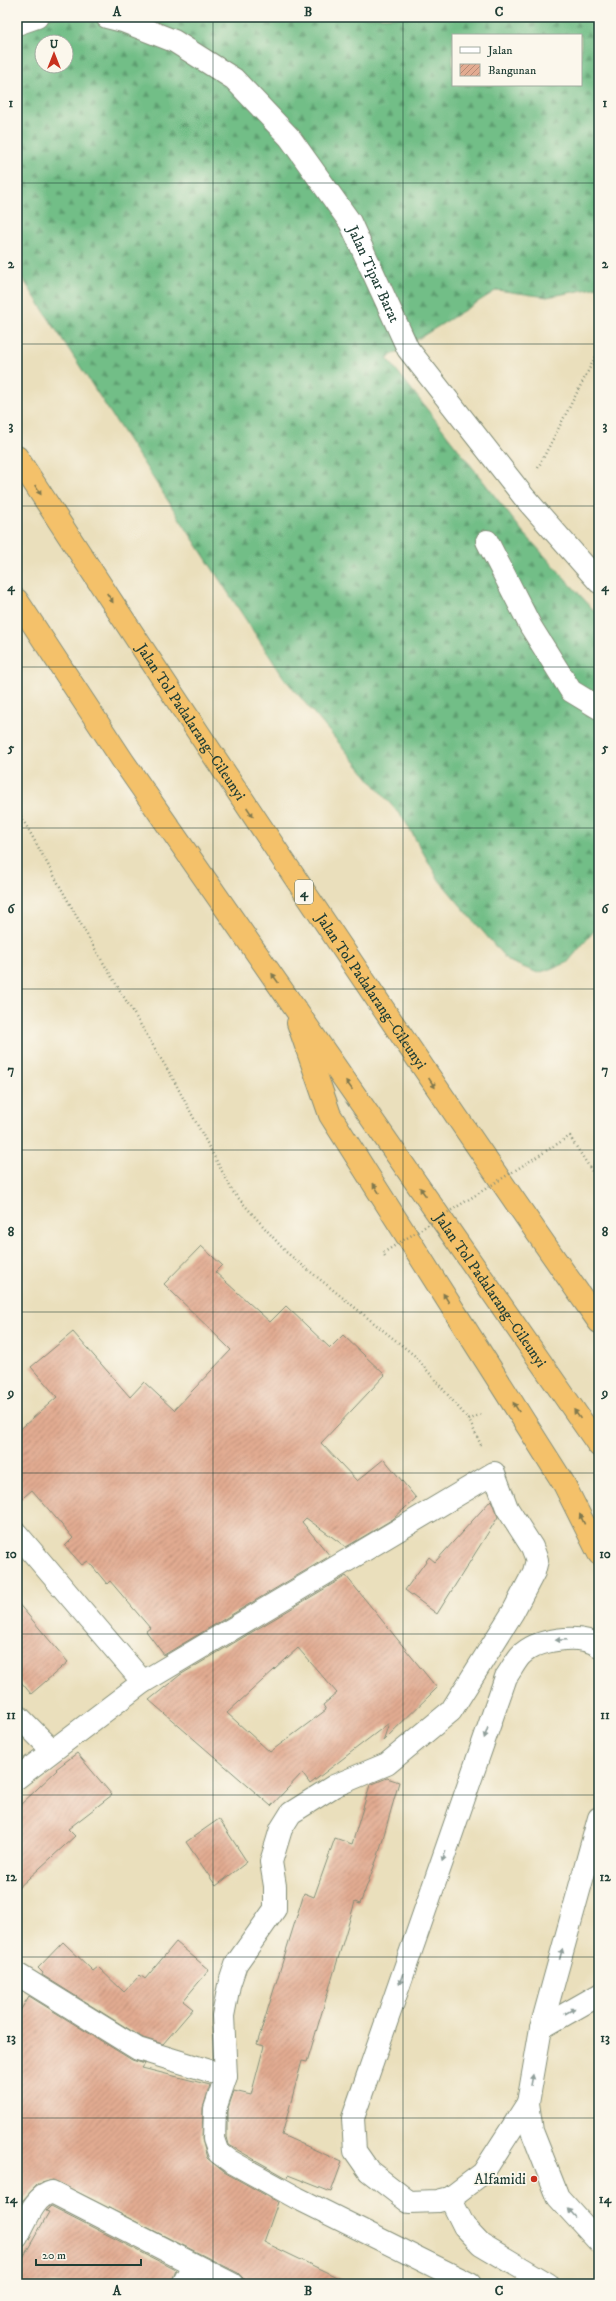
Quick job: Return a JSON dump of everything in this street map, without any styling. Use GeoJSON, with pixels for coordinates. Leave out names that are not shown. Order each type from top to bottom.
{"type":"FeatureCollection","features":[{"type":"Feature","properties":{"kind":"highway","name":"Jalan Tol Padalarang–Cileunyi"},"geometry":{"type":"LineString","coordinates":[[17,457],[210,752],[449,1108],[599,1322]]}},
{"type":"Feature","properties":{"kind":"highway","name":"Jalan Tol Padalarang–Cileunyi"},"geometry":{"type":"LineString","coordinates":[[17,600],[123,761],[289,997],[599,1446]]}},
{"type":"Feature","properties":{"kind":"highway"},"geometry":{"type":"LineString","coordinates":[[289,997],[330,1115],[564,1484],[599,1554]]}},
{"type":"Feature","properties":{"kind":"street"},"geometry":{"type":"LineString","coordinates":[[17,24],[37,17]]}},
{"type":"Feature","properties":{"kind":"street","name":"Jalan Tipar Barat"},"geometry":{"type":"LineString","coordinates":[[107,17],[123,21],[174,41],[234,79],[290,138],[350,222],[408,349],[524,497],[599,582]]}},
{"type":"Feature","properties":{"kind":"street"},"geometry":{"type":"LineString","coordinates":[[487,541],[531,627],[571,691],[599,708]]}},
{"type":"Feature","properties":{"kind":"street"},"geometry":{"type":"LineString","coordinates":[[17,1778],[143,1682],[494,1473],[507,1508],[532,1547],[537,1560],[534,1572],[513,1612],[451,1711],[387,1764],[334,1786],[291,1813],[280,1829],[271,1862],[275,1886],[275,1909],[236,1964],[229,1985],[223,2016],[226,2076],[215,2109],[214,2139],[219,2153],[230,2161],[297,2198],[470,2284]]}},
{"type":"Feature","properties":{"kind":"street"},"geometry":{"type":"LineString","coordinates":[[17,1534],[143,1682]]}},
{"type":"Feature","properties":{"kind":"street"},"geometry":{"type":"LineString","coordinates":[[528,2103],[483,2173],[450,2198],[438,2201],[409,2202],[369,2171],[355,2151],[353,2118],[506,1677],[521,1655],[557,1639],[578,1640],[599,1646]]}},
{"type":"Feature","properties":{"kind":"street"},"geometry":{"type":"LineString","coordinates":[[17,1715],[52,1750]]}},
{"type":"Feature","properties":{"kind":"street"},"geometry":{"type":"LineString","coordinates":[[599,1818],[541,2028],[528,2103],[532,2131],[558,2197],[599,2242]]}},
{"type":"Feature","properties":{"kind":"street"},"geometry":{"type":"LineString","coordinates":[[17,1974],[138,2049],[226,2076]]}},
{"type":"Feature","properties":{"kind":"street"},"geometry":{"type":"LineString","coordinates":[[541,2028],[599,1995]]}},
{"type":"Feature","properties":{"kind":"street"},"geometry":{"type":"LineString","coordinates":[[17,2237],[43,2194],[52,2192],[188,2275],[232,2284]]}},
{"type":"Feature","properties":{"kind":"street"},"geometry":{"type":"LineString","coordinates":[[450,2198],[464,2226],[481,2244],[548,2284]]}},
{"type":"Feature","properties":{"kind":"path"},"geometry":{"type":"LineString","coordinates":[[524,497],[599,350]]}},
{"type":"Feature","properties":{"kind":"path"},"geometry":{"type":"LineString","coordinates":[[17,809],[92,944],[172,1077],[233,1192],[286,1252],[415,1356],[469,1420],[494,1473]]}},
{"type":"Feature","properties":{"kind":"path"},"geometry":{"type":"LineString","coordinates":[[385,1256],[383,1253],[570,1136],[599,1182]]}},
{"type":"Feature","properties":{"kind":"green space"},"geometry":{"type":"Polygon","coordinates":[[[17,17],[599,17],[599,287],[547,297],[497,290],[387,358],[522,531],[599,616],[599,925],[567,963],[538,973],[508,961],[439,880],[405,821],[284,678],[17,270],[17,17]]]}},
{"type":"Feature","properties":{"kind":"building"},"geometry":{"type":"Polygon","coordinates":[[[201,1246],[222,1265],[215,1272],[270,1322],[286,1306],[330,1348],[343,1335],[385,1375],[321,1443],[357,1481],[384,1459],[416,1498],[393,1519],[346,1547],[306,1518],[302,1522],[330,1556],[164,1655],[146,1631],[150,1628],[110,1581],[107,1584],[88,1561],[82,1565],[65,1546],[73,1538],[32,1490],[17,1503],[17,1432],[57,1397],[31,1367],[73,1332],[130,1397],[144,1382],[174,1410],[231,1350],[164,1284],[201,1246]]]}},
{"type":"Feature","properties":{"kind":"building"},"geometry":{"type":"Polygon","coordinates":[[[491,1500],[498,1517],[437,1614],[405,1590],[429,1557],[435,1562],[491,1500]]]}},
{"type":"Feature","properties":{"kind":"building"},"geometry":{"type":"Polygon","coordinates":[[[346,1576],[437,1688],[383,1741],[389,1723],[310,1784],[302,1773],[271,1806],[149,1700],[180,1675],[346,1576]],[[298,1648],[227,1713],[270,1752],[326,1710],[323,1705],[337,1693],[298,1648]]]}},
{"type":"Feature","properties":{"kind":"building"},"geometry":{"type":"Polygon","coordinates":[[[17,1602],[68,1662],[31,1694],[17,1677],[17,1602]]]}},
{"type":"Feature","properties":{"kind":"building"},"geometry":{"type":"Polygon","coordinates":[[[77,1753],[112,1795],[68,1829],[75,1836],[17,1889],[17,1808],[57,1770],[56,1769],[77,1753]]]}},
{"type":"Feature","properties":{"kind":"building"},"geometry":{"type":"Polygon","coordinates":[[[387,1778],[399,1782],[378,1856],[360,1904],[355,1902],[307,2062],[302,2061],[282,2135],[342,2162],[331,2192],[288,2175],[287,2178],[229,2145],[227,2137],[227,2111],[234,2091],[251,2095],[264,2046],[257,2044],[304,1893],[314,1897],[335,1838],[352,1844],[370,1785],[387,1778]]]}},
{"type":"Feature","properties":{"kind":"building"},"geometry":{"type":"Polygon","coordinates":[[[219,1819],[247,1862],[216,1886],[186,1842],[219,1819]]]}},
{"type":"Feature","properties":{"kind":"building"},"geometry":{"type":"Polygon","coordinates":[[[63,1942],[93,1971],[98,1967],[124,1992],[140,1975],[145,1979],[176,1942],[209,1970],[183,2001],[193,2009],[163,2044],[143,2038],[42,1975],[43,1973],[38,1968],[63,1942]]]}},
{"type":"Feature","properties":{"kind":"building"},"geometry":{"type":"Polygon","coordinates":[[[29,1996],[132,2060],[145,2064],[142,2068],[210,2085],[203,2108],[202,2139],[207,2158],[224,2172],[278,2202],[264,2242],[351,2284],[244,2284],[243,2278],[238,2273],[53,2180],[38,2184],[22,2201],[17,2199],[17,2016],[29,1996]]]}},
{"type":"Feature","properties":{"kind":"building"},"geometry":{"type":"Polygon","coordinates":[[[51,2206],[176,2270],[171,2284],[17,2284],[17,2268],[49,2212],[46,2211],[51,2206]]]}},
{"type":"Feature","properties":{"kind":"place","name":"Alfamidi"},"geometry":{"type":"Point","coordinates":[534,2179]}}]}
